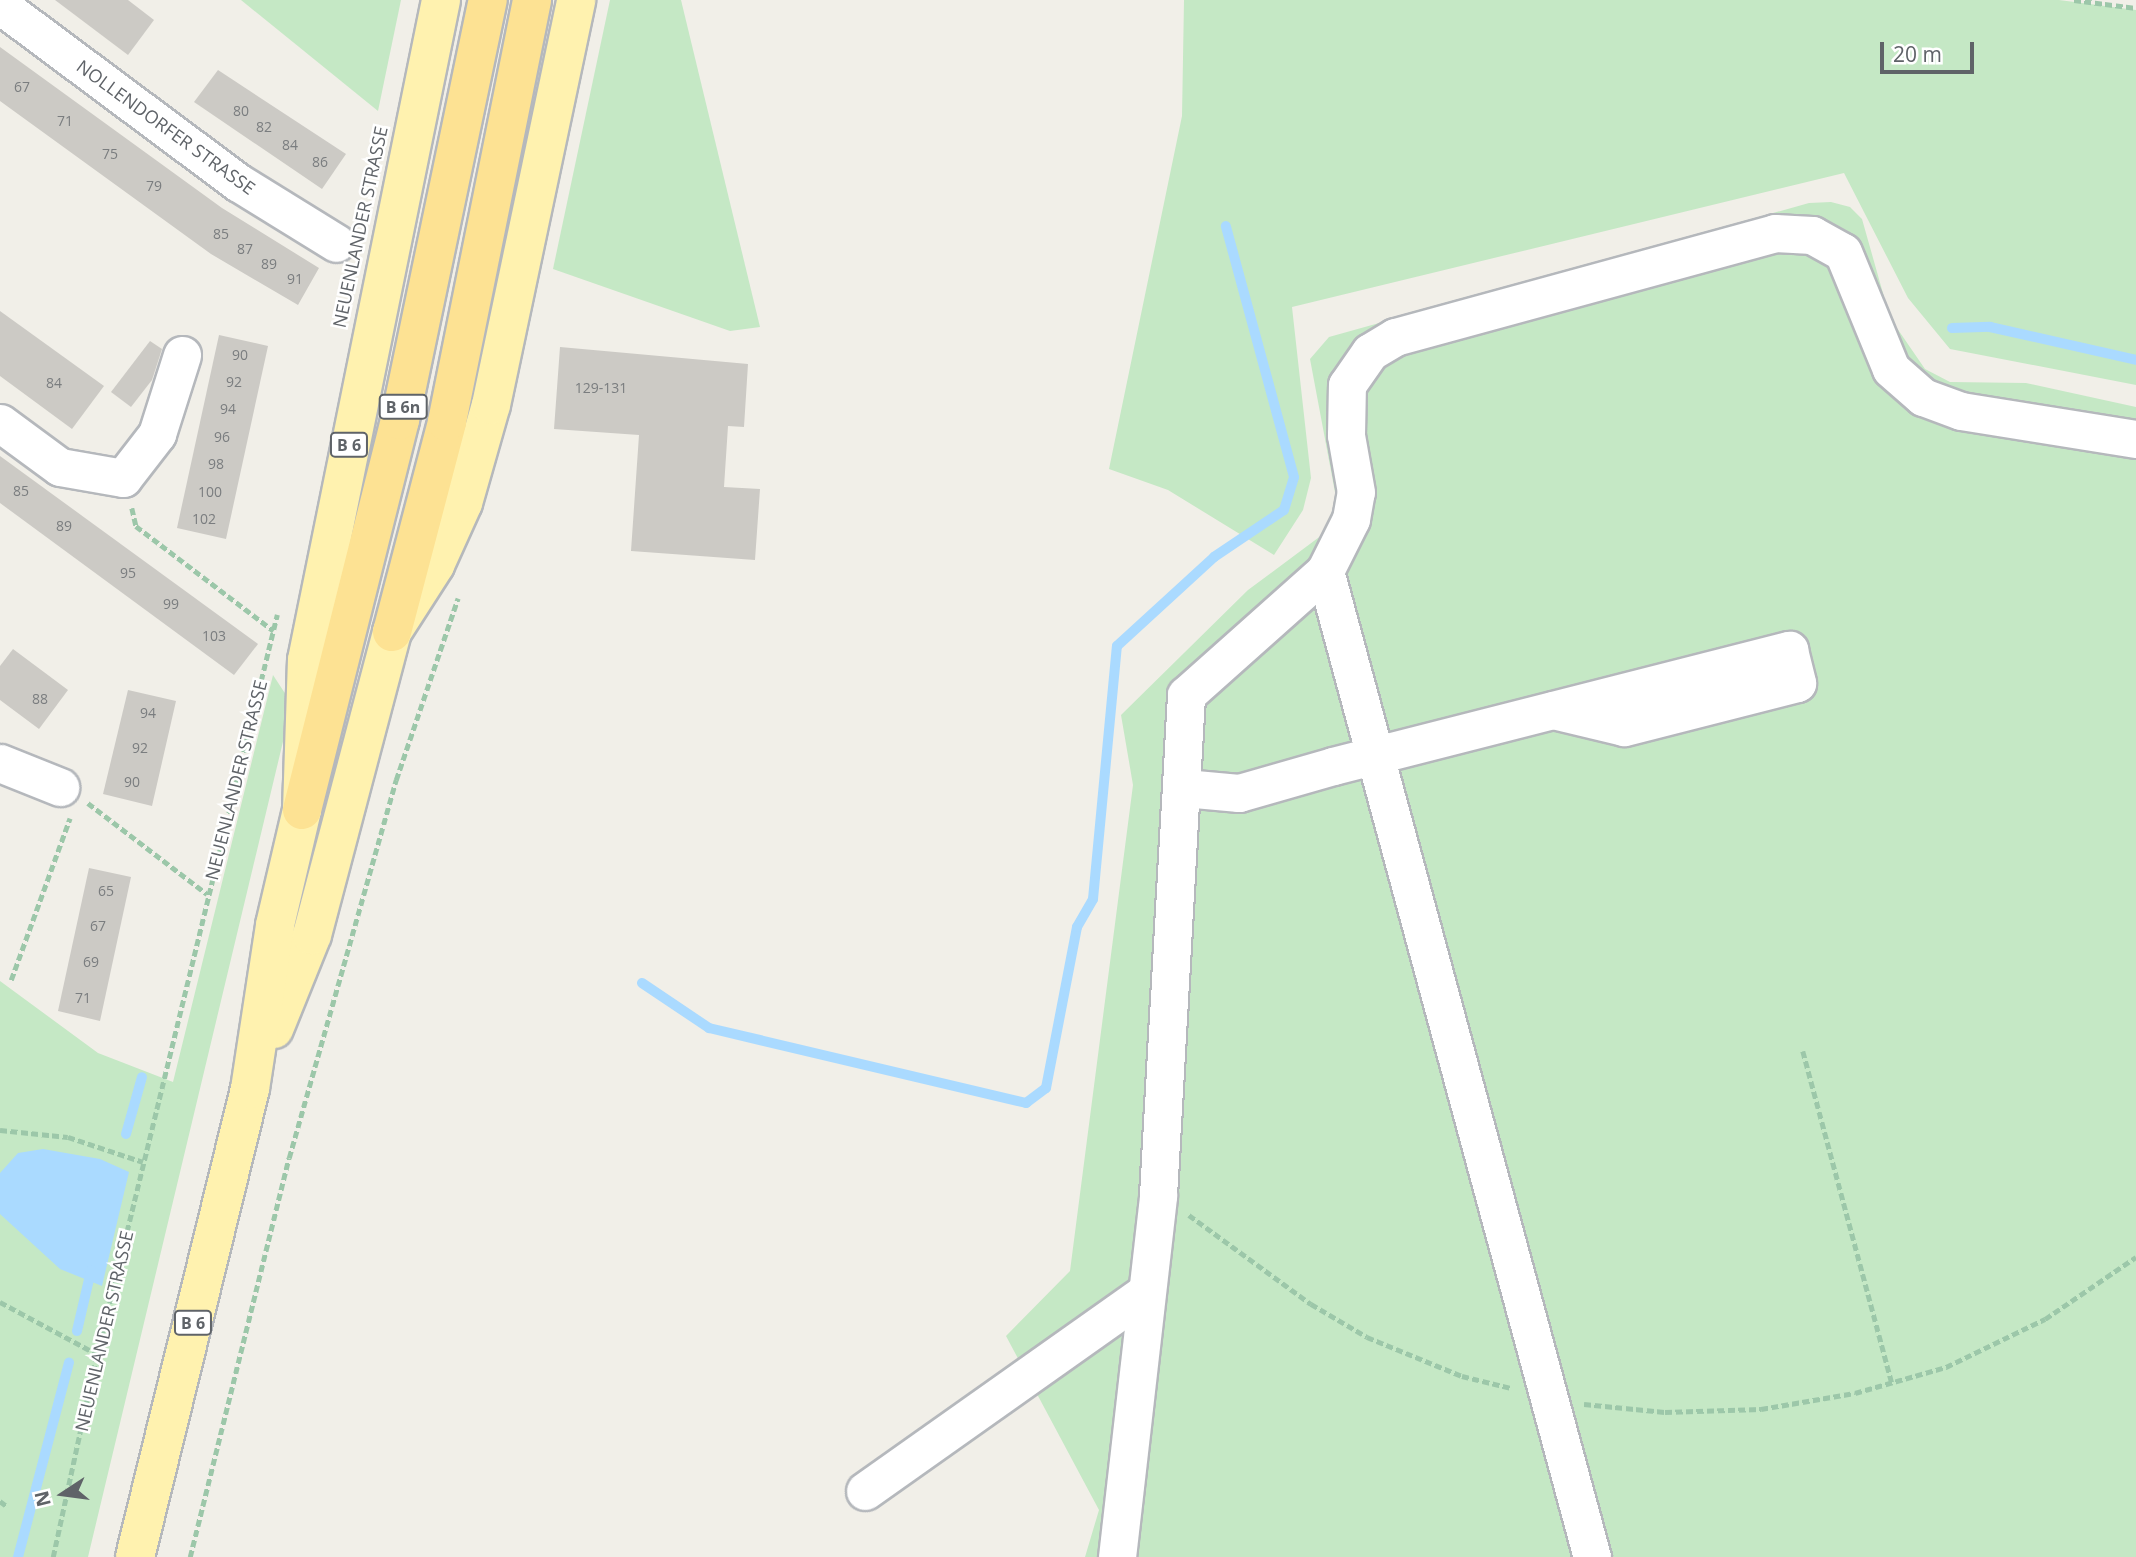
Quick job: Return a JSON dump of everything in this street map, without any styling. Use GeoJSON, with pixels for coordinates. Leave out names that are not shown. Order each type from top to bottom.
{"type":"FeatureCollection","features":[{"type":"Feature","properties":{"kind":"highway","name":"NEUENLANDER STRASSE"},"geometry":{"type":"LineString","coordinates":[[302,810],[400,420],[488,0]]}},
{"type":"Feature","properties":{"kind":"highway","name":"NEUENLANDER STRASSE"},"geometry":{"type":"LineString","coordinates":[[392,632],[447,422],[532,0]]}},
{"type":"Feature","properties":{"kind":"main road","name":"NEUENLANDER STRASSE"},"geometry":{"type":"LineString","coordinates":[[135,1557],[250,1089],[275,925],[302,810],[307,660],[441,0]]}},
{"type":"Feature","properties":{"kind":"main road","name":"NEUENLANDER STRASSE"},"geometry":{"type":"LineString","coordinates":[[250,1089],[312,935],[392,632],[435,565],[463,503],[491,405],[576,0]]}},
{"type":"Feature","properties":{"kind":"street","name":"NOLLENDORFER STRASSE"},"geometry":{"type":"LineString","coordinates":[[0,5],[239,183],[336,243]]}},
{"type":"Feature","properties":{"kind":"street"},"geometry":{"type":"LineString","coordinates":[[1117,1557],[1158,1195],[1184,788],[1186,695],[1325,571],[1351,519],[1356,492],[1346,435],[1347,385],[1370,352],[1395,337],[1775,233],[1812,235],[1843,252],[1891,369],[1923,397],[1961,411],[2136,439]]}},
{"type":"Feature","properties":{"kind":"street"},"geometry":{"type":"LineString","coordinates":[[0,423],[60,467],[123,478],[157,434],[182,355]]}},
{"type":"Feature","properties":{"kind":"street"},"geometry":{"type":"LineString","coordinates":[[1325,571],[1592,1557]]}},
{"type":"Feature","properties":{"kind":"street"},"geometry":{"type":"LineString","coordinates":[[1184,788],[1239,793],[1373,756],[1553,710],[1790,650],[1797,683],[1624,727],[1553,710]]}},
{"type":"Feature","properties":{"kind":"street"},"geometry":{"type":"LineString","coordinates":[[0,763],[60,787]]}},
{"type":"Feature","properties":{"kind":"street"},"geometry":{"type":"LineString","coordinates":[[865,1491],[1146,1292]]}},
{"type":"Feature","properties":{"kind":"path"},"geometry":{"type":"LineString","coordinates":[[2074,0],[2136,8]]}},
{"type":"Feature","properties":{"kind":"path"},"geometry":{"type":"LineString","coordinates":[[123,478],[136,526],[274,631]]}},
{"type":"Feature","properties":{"kind":"path"},"geometry":{"type":"LineString","coordinates":[[190,1557],[293,1145],[396,780],[463,583]]}},
{"type":"Feature","properties":{"kind":"path","name":"NEUENLANDER STRASSE"},"geometry":{"type":"LineString","coordinates":[[53,1557],[97,1354],[279,604]]}},
{"type":"Feature","properties":{"kind":"path"},"geometry":{"type":"LineString","coordinates":[[60,787],[99,810],[207,894]]}},
{"type":"Feature","properties":{"kind":"path"},"geometry":{"type":"LineString","coordinates":[[11,980],[72,822],[60,787]]}},
{"type":"Feature","properties":{"kind":"path"},"geometry":{"type":"LineString","coordinates":[[1803,1051],[1892,1382]]}},
{"type":"Feature","properties":{"kind":"path"},"geometry":{"type":"LineString","coordinates":[[0,1130],[68,1137],[143,1162]]}},
{"type":"Feature","properties":{"kind":"path"},"geometry":{"type":"LineString","coordinates":[[1158,1195],[1311,1304],[1367,1337],[1462,1376],[1549,1398],[1665,1412],[1760,1409],[1892,1382],[1946,1367],[2045,1319],[2136,1257]]}},
{"type":"Feature","properties":{"kind":"path"},"geometry":{"type":"LineString","coordinates":[[0,1302],[97,1354]]}},
{"type":"Feature","properties":{"kind":"path"},"geometry":{"type":"LineString","coordinates":[[0,1501],[8,1507]]}},
{"type":"Feature","properties":{"kind":"green space"},"geometry":{"type":"Polygon","coordinates":[[[241,0],[401,0],[378,111],[241,0]]]}},
{"type":"Feature","properties":{"kind":"green space"},"geometry":{"type":"Polygon","coordinates":[[[610,0],[681,0],[760,327],[730,331],[553,269],[610,0]]]}},
{"type":"Feature","properties":{"kind":"green space"},"geometry":{"type":"Polygon","coordinates":[[[1184,0],[2059,0],[2136,10],[2136,385],[1950,349],[1908,298],[1844,173],[1292,307],[1311,478],[1303,510],[1274,555],[1168,490],[1109,469],[1182,116],[1184,0]]]}},
{"type":"Feature","properties":{"kind":"green space"},"geometry":{"type":"Polygon","coordinates":[[[1831,202],[1850,207],[1862,219],[1890,318],[1925,369],[1950,382],[2026,383],[2136,407],[2136,1557],[1085,1557],[1099,1510],[1006,1336],[1070,1271],[1133,785],[1121,715],[1248,590],[1326,532],[1337,503],[1310,359],[1329,337],[1809,203],[1831,202]]]}},
{"type":"Feature","properties":{"kind":"green space"},"geometry":{"type":"Polygon","coordinates":[[[273,675],[292,704],[88,1557],[0,1557],[0,981],[98,1053],[173,1082],[273,675]]]}},
{"type":"Feature","properties":{"kind":"water"},"geometry":{"type":"Polygon","coordinates":[[[43,1149],[100,1159],[129,1172],[102,1286],[60,1269],[0,1214],[0,1173],[18,1153],[43,1149]]]}},
{"type":"Feature","properties":{"kind":"building"},"geometry":{"type":"Polygon","coordinates":[[[55,0],[128,0],[154,20],[128,55],[55,0]]]}},
{"type":"Feature","properties":{"kind":"building"},"geometry":{"type":"Polygon","coordinates":[[[0,47],[222,208],[319,268],[298,305],[211,254],[0,101],[0,47]]]}},
{"type":"Feature","properties":{"kind":"building"},"geometry":{"type":"Polygon","coordinates":[[[218,70],[346,154],[322,189],[194,102],[218,70]]]}},
{"type":"Feature","properties":{"kind":"building"},"geometry":{"type":"Polygon","coordinates":[[[0,311],[104,386],[72,429],[0,376],[0,311]]]}},
{"type":"Feature","properties":{"kind":"building"},"geometry":{"type":"Polygon","coordinates":[[[219,335],[268,346],[226,539],[177,528],[219,335]]]}},
{"type":"Feature","properties":{"kind":"building"},"geometry":{"type":"Polygon","coordinates":[[[150,341],[162,349],[152,380],[131,407],[111,392],[150,341]]]}},
{"type":"Feature","properties":{"kind":"building"},"geometry":{"type":"Polygon","coordinates":[[[560,347],[748,364],[744,427],[728,426],[724,487],[760,489],[755,560],[631,551],[639,435],[554,429],[560,347]]]}},
{"type":"Feature","properties":{"kind":"building"},"geometry":{"type":"Polygon","coordinates":[[[0,456],[258,644],[234,675],[0,503],[0,456]]]}},
{"type":"Feature","properties":{"kind":"building"},"geometry":{"type":"Polygon","coordinates":[[[13,649],[68,690],[39,729],[0,700],[0,666],[13,649]]]}},
{"type":"Feature","properties":{"kind":"building"},"geometry":{"type":"Polygon","coordinates":[[[128,690],[176,701],[152,806],[103,794],[128,690]]]}},
{"type":"Feature","properties":{"kind":"building"},"geometry":{"type":"Polygon","coordinates":[[[89,868],[131,877],[100,1021],[58,1011],[89,868]]]}},
{"type":"Feature","properties":{"kind":"waterway"},"geometry":{"type":"LineString","coordinates":[[642,983],[709,1028],[1026,1103],[1046,1088],[1077,927],[1093,899],[1117,646],[1214,557],[1284,510],[1294,477],[1226,226]]}},
{"type":"Feature","properties":{"kind":"waterway"},"geometry":{"type":"LineString","coordinates":[[1952,328],[1990,327],[2136,360]]}},
{"type":"Feature","properties":{"kind":"waterway"},"geometry":{"type":"LineString","coordinates":[[126,1134],[142,1077]]}},
{"type":"Feature","properties":{"kind":"waterway"},"geometry":{"type":"LineString","coordinates":[[77,1331],[91,1271]]}},
{"type":"Feature","properties":{"kind":"waterway"},"geometry":{"type":"LineString","coordinates":[[18,1557],[69,1363]]}}]}
